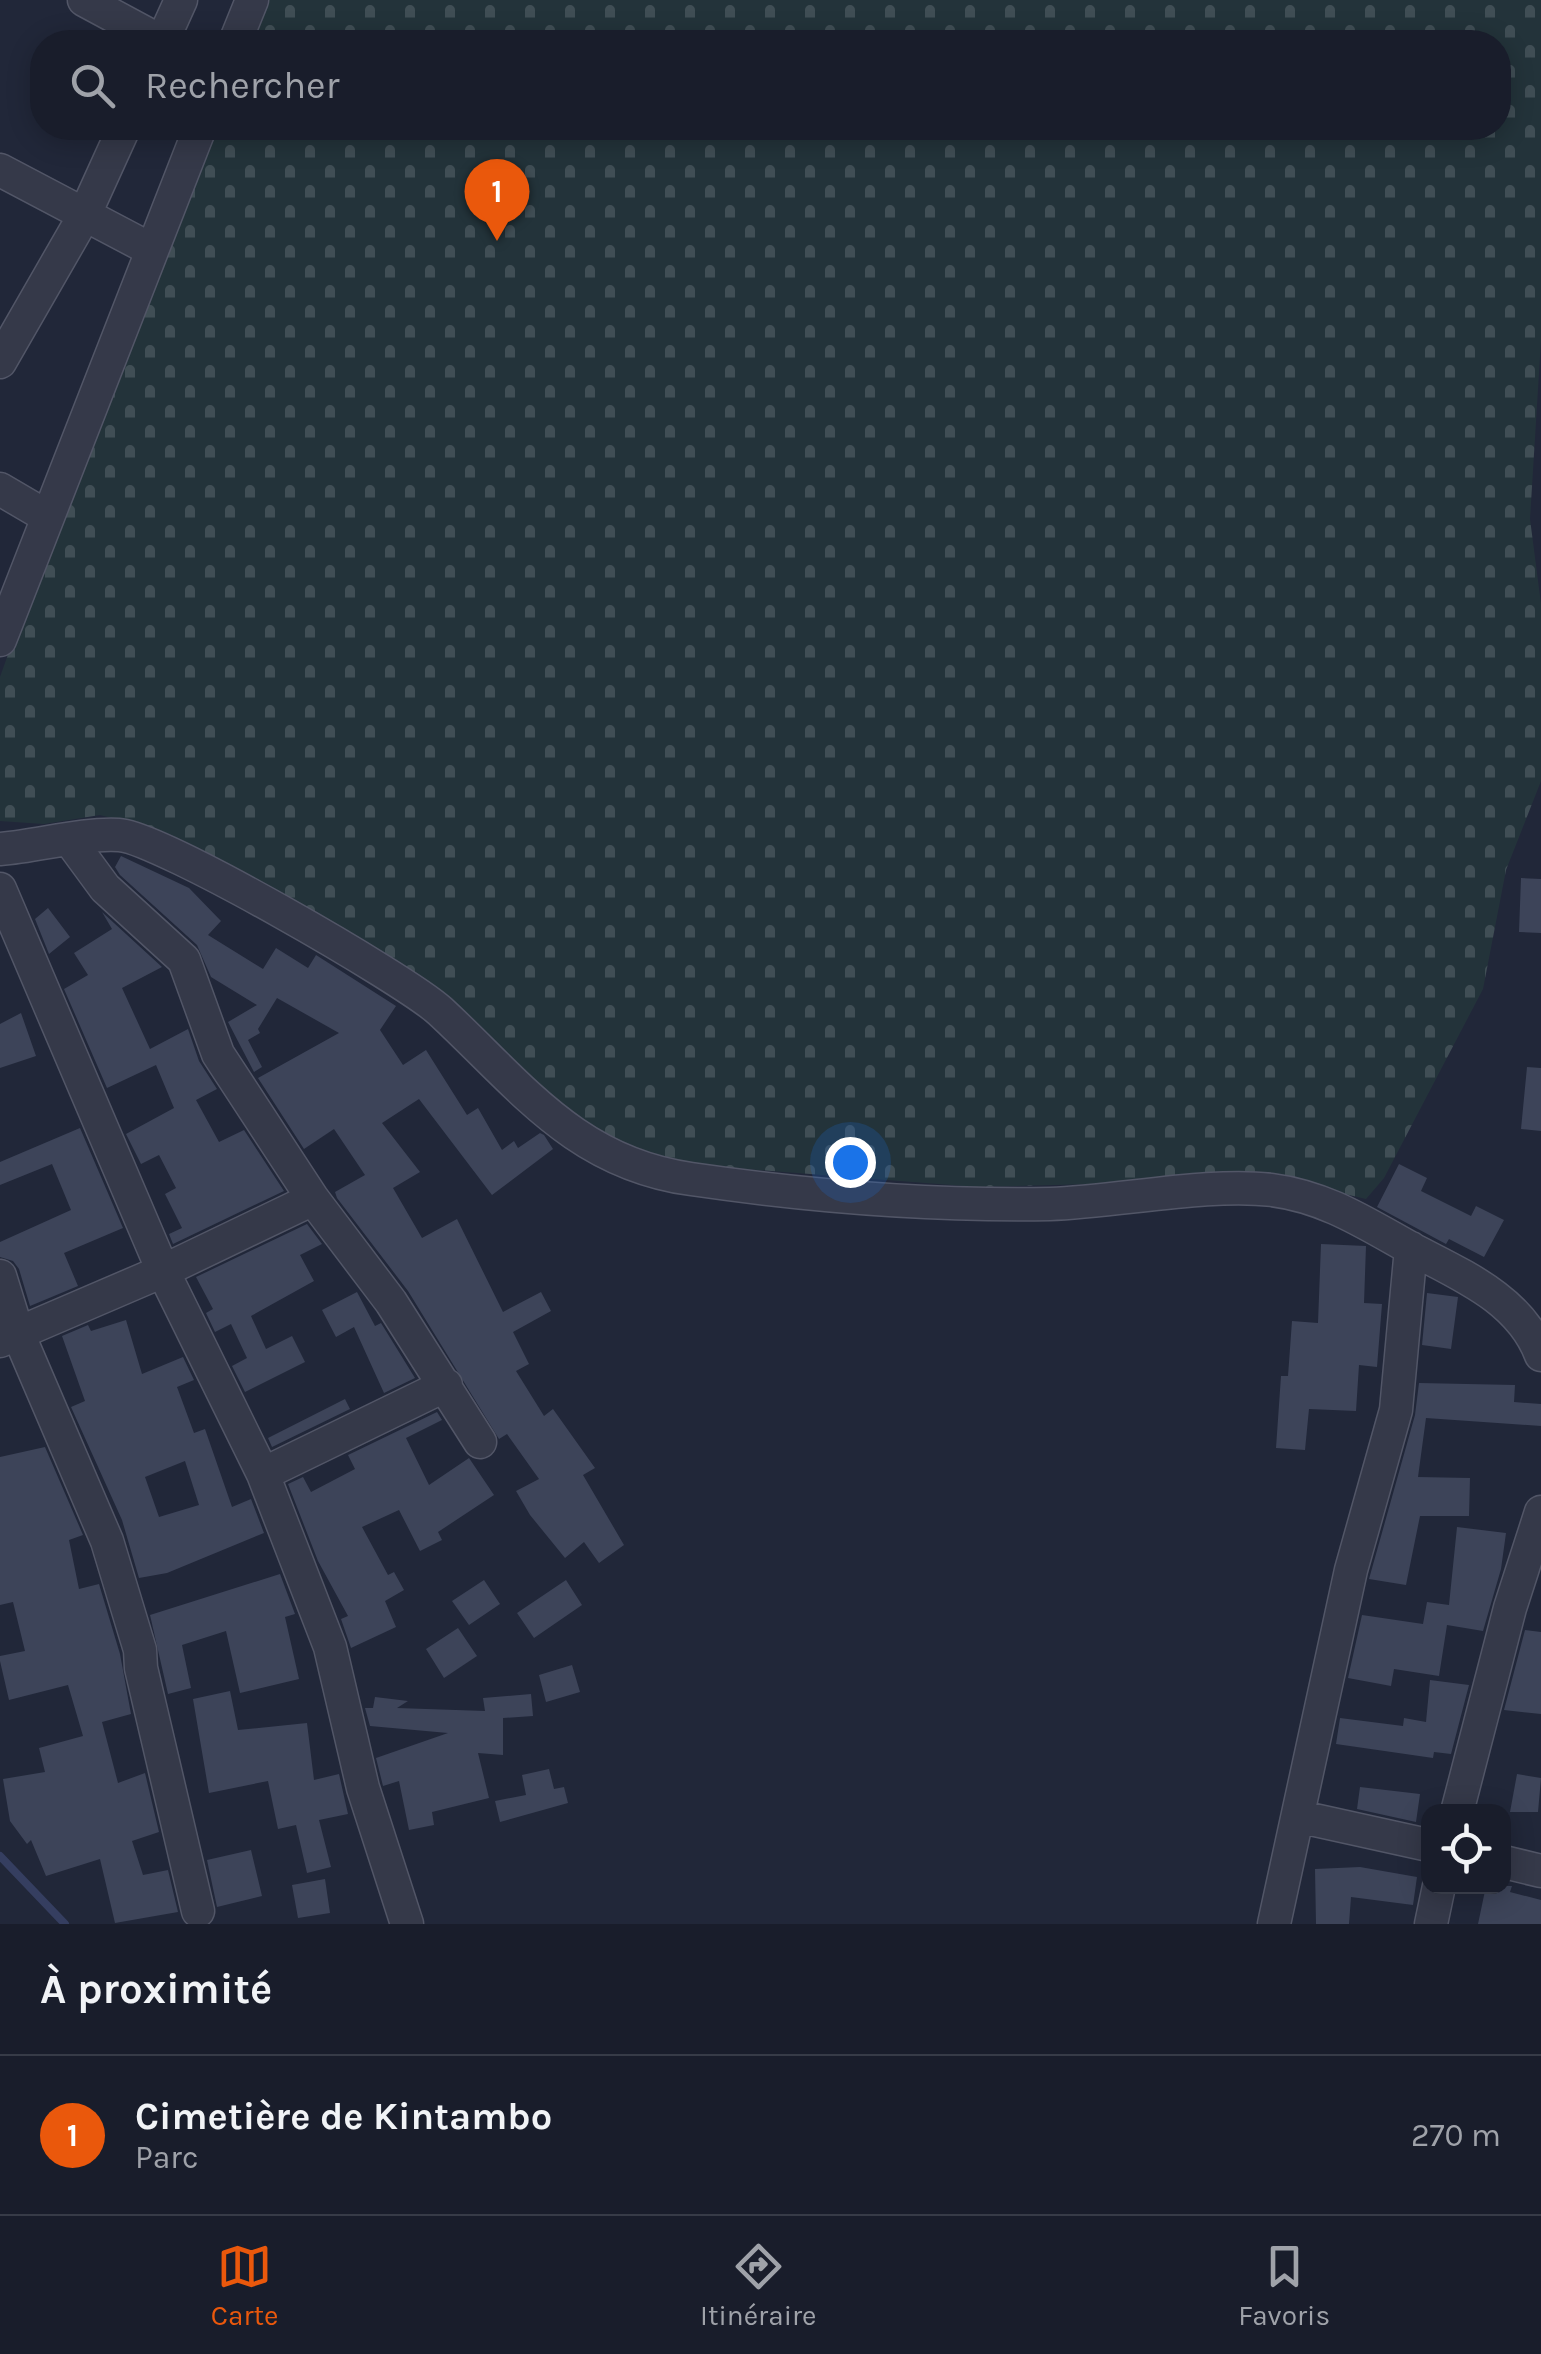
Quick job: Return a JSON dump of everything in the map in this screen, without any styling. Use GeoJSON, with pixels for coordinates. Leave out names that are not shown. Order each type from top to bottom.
{"type":"FeatureCollection","features":[{"type":"Feature","properties":{"kind":"street"},"geometry":{"type":"LineString","coordinates":[[84,0],[140,30]]}},
{"type":"Feature","properties":{"kind":"street"},"geometry":{"type":"LineString","coordinates":[[167,30],[181,0]]}},
{"type":"Feature","properties":{"kind":"street"},"geometry":{"type":"LineString","coordinates":[[240,30],[252,0]]}},
{"type":"Feature","properties":{"kind":"street"},"geometry":{"type":"LineString","coordinates":[[0,362],[84,216],[119,140]]}},
{"type":"Feature","properties":{"kind":"street"},"geometry":{"type":"LineString","coordinates":[[0,640],[195,140]]}},
{"type":"Feature","properties":{"kind":"street"},"geometry":{"type":"LineString","coordinates":[[0,170],[150,249]]}},
{"type":"Feature","properties":{"kind":"street"},"geometry":{"type":"LineString","coordinates":[[0,489],[46,516]]}},
{"type":"Feature","properties":{"kind":"street"},"geometry":{"type":"LineString","coordinates":[[0,849],[120,835],[135,838],[420,993],[528,1100],[588,1144],[670,1176],[817,1192],[989,1203],[1117,1202],[1268,1189],[1339,1206],[1474,1280],[1510,1310],[1541,1355]]}},
{"type":"Feature","properties":{"kind":"street"},"geometry":{"type":"LineString","coordinates":[[69,840],[105,888],[178,953],[218,1054],[313,1199],[446,1385],[480,1442]]}},
{"type":"Feature","properties":{"kind":"street"},"geometry":{"type":"LineString","coordinates":[[0,890],[163,1271],[263,1474],[330,1647],[363,1788],[407,1924]]}},
{"type":"Feature","properties":{"kind":"street"},"geometry":{"type":"LineString","coordinates":[[8,1336],[163,1271],[313,1199]]}},
{"type":"Feature","properties":{"kind":"street"},"geometry":{"type":"LineString","coordinates":[[1274,1924],[1301,1817],[1351,1570],[1396,1410],[1410,1248]]}},
{"type":"Feature","properties":{"kind":"street"},"geometry":{"type":"LineString","coordinates":[[0,1276],[8,1336],[113,1560],[140,1650],[140,1668],[198,1911]]}},
{"type":"Feature","properties":{"kind":"street"},"geometry":{"type":"LineString","coordinates":[[263,1474],[446,1385]]}},
{"type":"Feature","properties":{"kind":"street"},"geometry":{"type":"LineString","coordinates":[[1459,1804],[1510,1608],[1541,1512]]}},
{"type":"Feature","properties":{"kind":"street"},"geometry":{"type":"LineString","coordinates":[[1301,1817],[1421,1843]]}},
{"type":"Feature","properties":{"kind":"street"},"geometry":{"type":"LineString","coordinates":[[1511,1864],[1541,1870]]}},
{"type":"Feature","properties":{"kind":"street"},"geometry":{"type":"LineString","coordinates":[[1431,1924],[1437,1894]]}},
{"type":"Feature","properties":{"kind":"green space"},"geometry":{"type":"Polygon","coordinates":[[[263,0],[1541,0],[1541,340],[1530,519],[1541,604],[1541,781],[1506,870],[1483,989],[1384,1178],[1366,1199],[1281,1179],[977,1187],[667,1163],[581,1126],[147,827],[100,815],[44,824],[0,821],[0,677],[100,397],[206,140],[1511,140],[1511,30],[251,30],[263,0]]]}},
{"type":"Feature","properties":{"kind":"building"},"geometry":{"type":"Polygon","coordinates":[[[121,856],[189,888],[221,921],[208,935],[263,969],[276,948],[308,968],[316,955],[396,1006],[380,1030],[403,1065],[426,1050],[467,1115],[478,1108],[502,1150],[514,1141],[518,1148],[540,1133],[544,1135],[553,1149],[492,1195],[419,1099],[382,1123],[420,1172],[393,1188],[422,1238],[457,1219],[503,1312],[541,1292],[551,1311],[513,1332],[529,1364],[516,1371],[544,1416],[553,1409],[595,1468],[583,1475],[624,1545],[599,1563],[584,1542],[565,1558],[530,1515],[516,1491],[539,1479],[507,1434],[499,1439],[408,1291],[337,1198],[335,1192],[365,1175],[334,1129],[304,1149],[258,1078],[339,1033],[277,998],[258,1029],[260,1033],[248,1040],[262,1067],[254,1072],[228,1022],[257,1005],[211,977],[197,945],[120,875],[115,867],[121,856]]]}},
{"type":"Feature","properties":{"kind":"building"},"geometry":{"type":"Polygon","coordinates":[[[1521,878],[1541,879],[1541,933],[1519,932],[1521,878]]]}},
{"type":"Feature","properties":{"kind":"building"},"geometry":{"type":"Polygon","coordinates":[[[48,908],[70,937],[49,954],[35,919],[48,908]]]}},
{"type":"Feature","properties":{"kind":"building"},"geometry":{"type":"Polygon","coordinates":[[[102,912],[162,967],[122,988],[150,1049],[188,1029],[199,1061],[217,1089],[196,1100],[219,1142],[244,1130],[284,1191],[173,1244],[169,1234],[182,1228],[165,1194],[176,1188],[159,1155],[141,1164],[126,1134],[174,1108],[156,1065],[107,1088],[64,989],[88,975],[74,953],[112,929],[102,912]]]}},
{"type":"Feature","properties":{"kind":"building"},"geometry":{"type":"Polygon","coordinates":[[[21,1013],[36,1056],[0,1068],[0,1024],[21,1013]]]}},
{"type":"Feature","properties":{"kind":"building"},"geometry":{"type":"Polygon","coordinates":[[[1527,1067],[1541,1068],[1541,1131],[1521,1129],[1527,1067]]]}},
{"type":"Feature","properties":{"kind":"building"},"geometry":{"type":"Polygon","coordinates":[[[80,1128],[123,1228],[64,1253],[78,1286],[30,1306],[19,1269],[13,1261],[0,1257],[0,1242],[71,1210],[52,1164],[0,1185],[0,1162],[80,1128]]]}},
{"type":"Feature","properties":{"kind":"building"},"geometry":{"type":"Polygon","coordinates":[[[1399,1164],[1427,1178],[1421,1191],[1471,1216],[1476,1206],[1504,1220],[1484,1257],[1449,1239],[1446,1244],[1377,1207],[1399,1164]]]}},
{"type":"Feature","properties":{"kind":"building"},"geometry":{"type":"Polygon","coordinates":[[[307,1224],[322,1244],[300,1255],[314,1281],[251,1316],[266,1349],[292,1336],[305,1362],[245,1392],[232,1366],[247,1358],[231,1324],[215,1332],[206,1313],[213,1309],[196,1277],[307,1224]]]}},
{"type":"Feature","properties":{"kind":"building"},"geometry":{"type":"Polygon","coordinates":[[[1321,1244],[1366,1246],[1364,1303],[1382,1304],[1377,1367],[1359,1365],[1356,1411],[1309,1409],[1305,1450],[1276,1448],[1281,1376],[1288,1376],[1292,1321],[1318,1323],[1321,1244]]]}},
{"type":"Feature","properties":{"kind":"building"},"geometry":{"type":"Polygon","coordinates":[[[357,1292],[375,1326],[381,1323],[415,1378],[384,1393],[354,1327],[336,1337],[322,1310],[357,1292]]]}},
{"type":"Feature","properties":{"kind":"building"},"geometry":{"type":"Polygon","coordinates":[[[1427,1293],[1458,1297],[1451,1349],[1422,1345],[1427,1293]]]}},
{"type":"Feature","properties":{"kind":"building"},"geometry":{"type":"Polygon","coordinates":[[[126,1320],[142,1374],[183,1357],[194,1380],[177,1387],[194,1433],[205,1429],[232,1507],[251,1499],[264,1533],[167,1573],[139,1578],[122,1520],[71,1407],[85,1401],[62,1336],[88,1325],[91,1331],[126,1320]],[[185,1461],[145,1477],[159,1517],[199,1505],[185,1461]]]}},
{"type":"Feature","properties":{"kind":"building"},"geometry":{"type":"Polygon","coordinates":[[[1419,1383],[1515,1385],[1514,1402],[1541,1404],[1541,1426],[1426,1418],[1418,1477],[1470,1478],[1469,1516],[1420,1516],[1406,1585],[1369,1579],[1415,1415],[1419,1383]]]}},
{"type":"Feature","properties":{"kind":"building"},"geometry":{"type":"Polygon","coordinates":[[[345,1399],[350,1409],[272,1447],[268,1438],[345,1399]]]}},
{"type":"Feature","properties":{"kind":"building"},"geometry":{"type":"Polygon","coordinates":[[[437,1412],[442,1420],[406,1438],[429,1485],[469,1458],[494,1495],[438,1532],[442,1540],[420,1551],[399,1510],[362,1527],[388,1575],[394,1572],[404,1590],[385,1601],[396,1627],[351,1648],[341,1619],[348,1616],[318,1561],[288,1484],[303,1477],[311,1492],[355,1469],[348,1455],[437,1412]]]}},
{"type":"Feature","properties":{"kind":"building"},"geometry":{"type":"Polygon","coordinates":[[[45,1447],[83,1535],[69,1540],[79,1589],[99,1584],[120,1654],[131,1714],[102,1722],[118,1783],[145,1773],[159,1832],[132,1841],[143,1875],[168,1870],[178,1912],[115,1923],[100,1859],[46,1876],[31,1840],[27,1844],[10,1821],[3,1779],[45,1772],[39,1748],[83,1736],[68,1685],[9,1700],[0,1661],[0,1656],[25,1651],[13,1602],[0,1605],[0,1457],[45,1447]]]}},
{"type":"Feature","properties":{"kind":"building"},"geometry":{"type":"Polygon","coordinates":[[[1457,1527],[1506,1533],[1501,1569],[1483,1631],[1447,1625],[1439,1676],[1394,1669],[1391,1686],[1348,1678],[1362,1615],[1423,1624],[1427,1602],[1449,1605],[1457,1527]]]}},
{"type":"Feature","properties":{"kind":"building"},"geometry":{"type":"Polygon","coordinates":[[[280,1574],[295,1614],[285,1617],[299,1679],[240,1693],[226,1631],[182,1645],[191,1688],[168,1694],[150,1615],[280,1574]]]}},
{"type":"Feature","properties":{"kind":"building"},"geometry":{"type":"Polygon","coordinates":[[[484,1580],[500,1604],[469,1625],[452,1601],[484,1580]]]}},
{"type":"Feature","properties":{"kind":"building"},"geometry":{"type":"Polygon","coordinates":[[[566,1580],[582,1605],[534,1638],[517,1613],[566,1580]]]}},
{"type":"Feature","properties":{"kind":"building"},"geometry":{"type":"Polygon","coordinates":[[[458,1628],[477,1656],[444,1678],[426,1649],[458,1628]]]}},
{"type":"Feature","properties":{"kind":"building"},"geometry":{"type":"Polygon","coordinates":[[[1525,1630],[1541,1632],[1541,1714],[1504,1710],[1525,1630]]]}},
{"type":"Feature","properties":{"kind":"building"},"geometry":{"type":"Polygon","coordinates":[[[572,1665],[580,1692],[546,1702],[539,1675],[572,1665]]]}},
{"type":"Feature","properties":{"kind":"building"},"geometry":{"type":"Polygon","coordinates":[[[1430,1680],[1469,1685],[1451,1754],[1434,1752],[1433,1758],[1336,1744],[1340,1718],[1403,1726],[1404,1718],[1426,1722],[1430,1680]]]}},
{"type":"Feature","properties":{"kind":"building"},"geometry":{"type":"Polygon","coordinates":[[[230,1691],[238,1730],[307,1723],[314,1780],[339,1774],[348,1814],[319,1820],[331,1867],[307,1873],[296,1825],[278,1829],[268,1781],[209,1793],[193,1699],[230,1691]]]}},
{"type":"Feature","properties":{"kind":"building"},"geometry":{"type":"Polygon","coordinates":[[[531,1694],[533,1716],[503,1718],[503,1755],[478,1753],[489,1798],[432,1812],[434,1825],[409,1830],[399,1781],[383,1786],[376,1758],[448,1733],[370,1726],[365,1708],[373,1708],[375,1697],[408,1701],[397,1708],[485,1711],[483,1698],[531,1694]]]}},
{"type":"Feature","properties":{"kind":"building"},"geometry":{"type":"Polygon","coordinates":[[[549,1769],[554,1789],[564,1787],[568,1803],[500,1822],[495,1801],[526,1795],[522,1775],[549,1769]]]}},
{"type":"Feature","properties":{"kind":"building"},"geometry":{"type":"Polygon","coordinates":[[[1517,1774],[1541,1778],[1538,1812],[1511,1812],[1517,1774]]]}},
{"type":"Feature","properties":{"kind":"building"},"geometry":{"type":"Polygon","coordinates":[[[1360,1787],[1420,1794],[1416,1822],[1357,1809],[1360,1787]]]}},
{"type":"Feature","properties":{"kind":"building"},"geometry":{"type":"Polygon","coordinates":[[[251,1850],[262,1896],[217,1907],[207,1860],[251,1850]]]}},
{"type":"Feature","properties":{"kind":"building"},"geometry":{"type":"Polygon","coordinates":[[[1360,1867],[1417,1877],[1413,1905],[1351,1897],[1349,1924],[1316,1924],[1315,1869],[1360,1867]]]}},
{"type":"Feature","properties":{"kind":"building"},"geometry":{"type":"Polygon","coordinates":[[[325,1879],[330,1913],[298,1918],[292,1885],[325,1879]]]}},
{"type":"Feature","properties":{"kind":"building"},"geometry":{"type":"Polygon","coordinates":[[[1511,1892],[1541,1900],[1541,1924],[1478,1924],[1484,1894],[1511,1892]]]}},
{"type":"Feature","properties":{"kind":"waterway"},"geometry":{"type":"LineString","coordinates":[[0,1856],[65,1924]]}},
{"type":"Feature","properties":{"kind":"place","name":"Cimetière de Kintambo"},"geometry":{"type":"Point","coordinates":[497,241]}}]}
